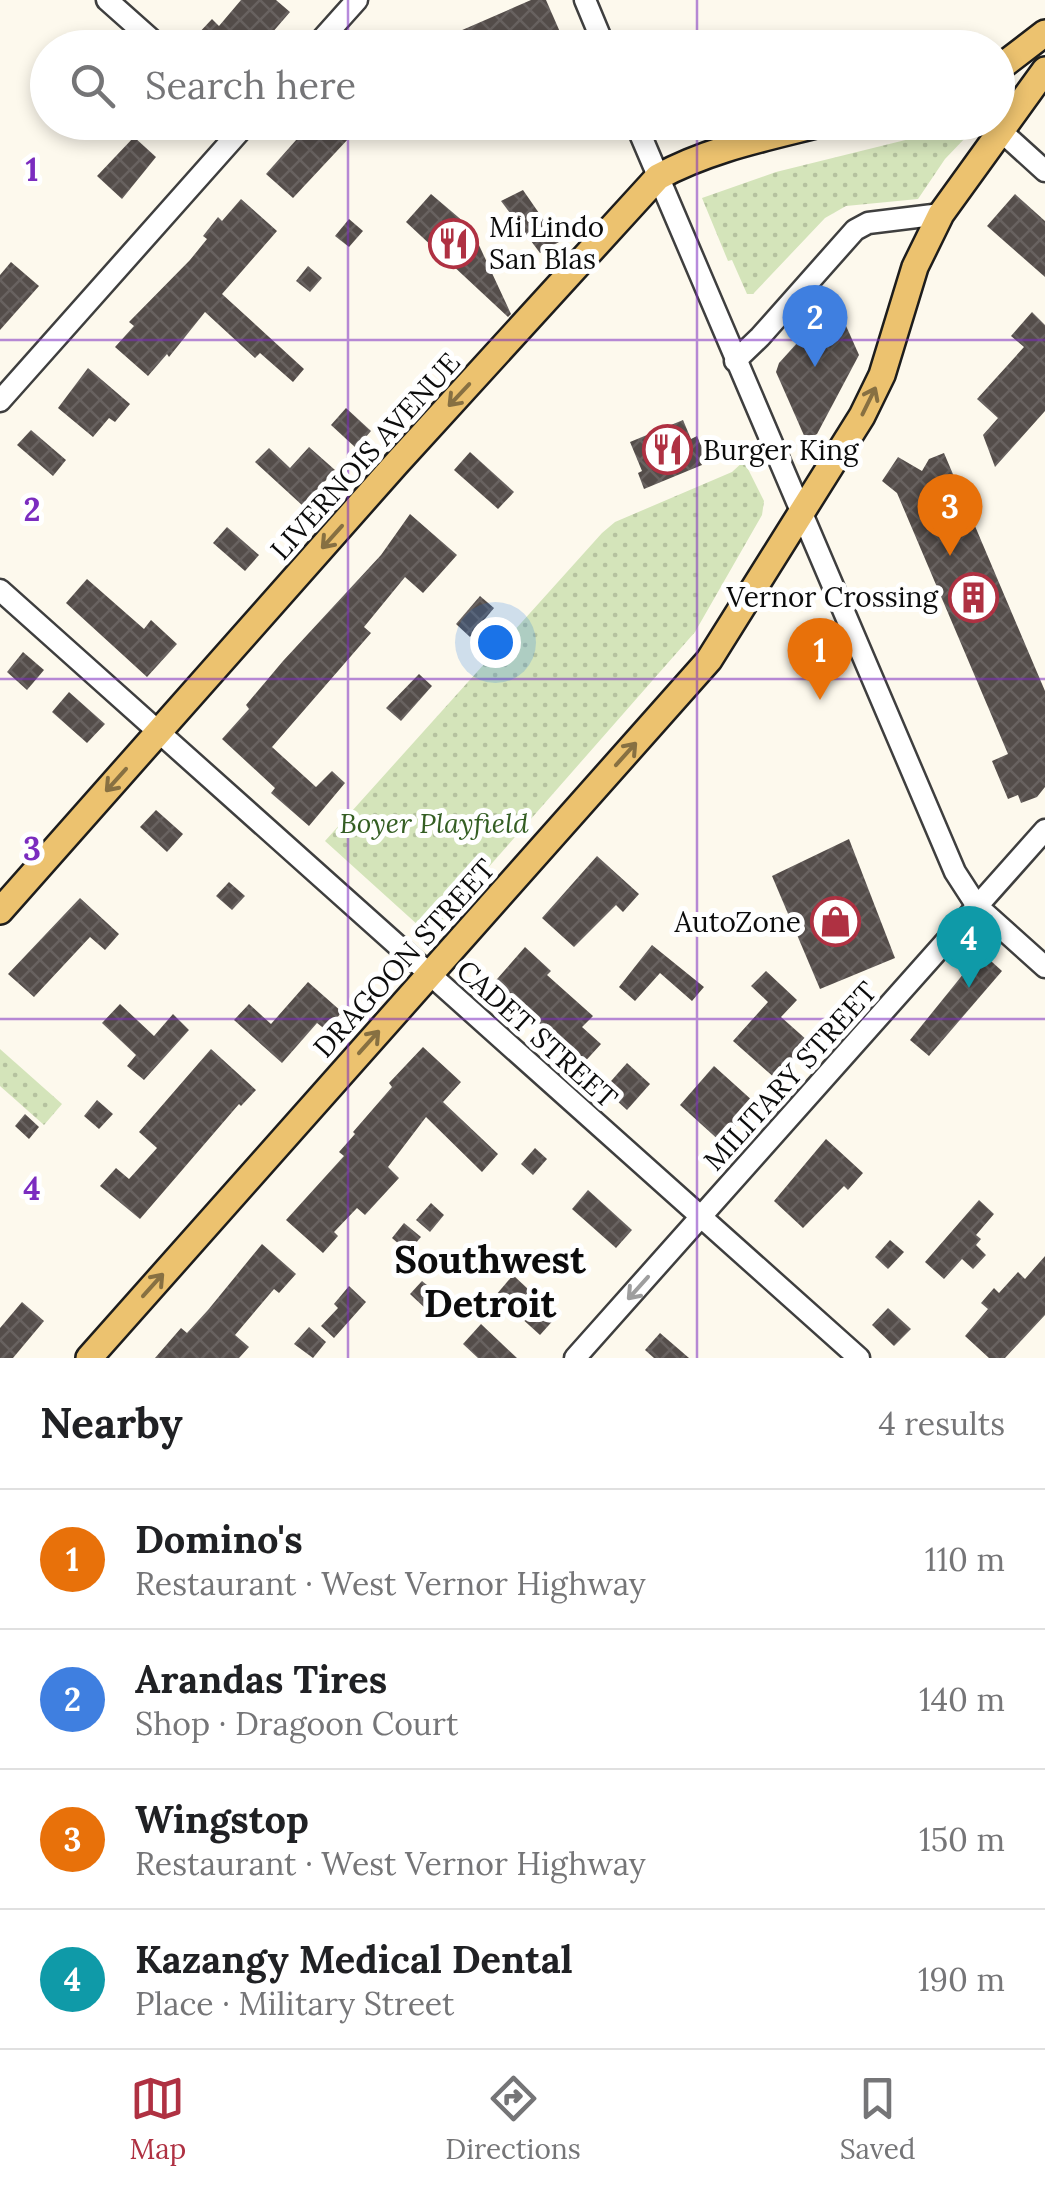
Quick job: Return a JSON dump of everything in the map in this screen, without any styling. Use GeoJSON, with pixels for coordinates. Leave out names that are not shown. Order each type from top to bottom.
{"type":"FeatureCollection","features":[{"type":"Feature","properties":{"kind":"main road"},"geometry":{"type":"LineString","coordinates":[[1015,56],[1045,32]]}},
{"type":"Feature","properties":{"kind":"main road","name":"DRAGOON STREET"},"geometry":{"type":"LineString","coordinates":[[1015,105],[1045,70]]}},
{"type":"Feature","properties":{"kind":"main road","name":"LIVERNOIS AVENUE"},"geometry":{"type":"LineString","coordinates":[[0,910],[396,464],[658,177],[685,162],[759,140]]}},
{"type":"Feature","properties":{"kind":"main road","name":"DRAGOON STREET"},"geometry":{"type":"LineString","coordinates":[[89,1358],[709,660],[862,416],[882,375],[915,267],[940,214],[988,140]]}},
{"type":"Feature","properties":{"kind":"street"},"geometry":{"type":"LineString","coordinates":[[108,0],[141,30]]}},
{"type":"Feature","properties":{"kind":"street"},"geometry":{"type":"LineString","coordinates":[[330,30],[357,0]]}},
{"type":"Feature","properties":{"kind":"street"},"geometry":{"type":"LineString","coordinates":[[585,0],[597,30]]}},
{"type":"Feature","properties":{"kind":"street"},"geometry":{"type":"LineString","coordinates":[[0,401],[231,140]]}},
{"type":"Feature","properties":{"kind":"street"},"geometry":{"type":"LineString","coordinates":[[643,140],[955,872],[977,906],[1045,966]]}},
{"type":"Feature","properties":{"kind":"street"},"geometry":{"type":"LineString","coordinates":[[1010,140],[1045,171]]}},
{"type":"Feature","properties":{"kind":"street"},"geometry":{"type":"LineString","coordinates":[[735,361],[855,230],[868,222],[940,214]]}},
{"type":"Feature","properties":{"kind":"street","name":"CADET STREET"},"geometry":{"type":"LineString","coordinates":[[0,590],[859,1358]]}},
{"type":"Feature","properties":{"kind":"street","name":"MILITARY STREET"},"geometry":{"type":"LineString","coordinates":[[576,1358],[1045,830]]}},
{"type":"Feature","properties":{"kind":"green space"},"geometry":{"type":"Polygon","coordinates":[[[905,140],[963,140],[918,199],[846,206],[825,218],[753,294],[747,294],[732,260],[728,261],[702,198],[776,172],[905,140]]]}},
{"type":"Feature","properties":{"kind":"green space","name":"Boyer Playfield"},"geometry":{"type":"Polygon","coordinates":[[[744,461],[764,501],[762,515],[695,632],[429,935],[325,841],[602,533],[615,522],[732,472],[744,461]]]}},
{"type":"Feature","properties":{"kind":"green space"},"geometry":{"type":"Polygon","coordinates":[[[0,1049],[62,1104],[44,1125],[0,1086],[0,1049]]]}},
{"type":"Feature","properties":{"kind":"building"},"geometry":{"type":"Polygon","coordinates":[[[241,0],[276,0],[290,12],[274,30],[202,30],[212,19],[219,26],[241,0]]]}},
{"type":"Feature","properties":{"kind":"building"},"geometry":{"type":"Polygon","coordinates":[[[531,0],[546,0],[559,30],[462,30],[531,0]]]}},
{"type":"Feature","properties":{"kind":"building"},"geometry":{"type":"Polygon","coordinates":[[[131,140],[137,140],[156,157],[122,199],[97,176],[131,140]]]}},
{"type":"Feature","properties":{"kind":"building"},"geometry":{"type":"Polygon","coordinates":[[[296,140],[347,140],[293,198],[266,174],[296,140]]]}},
{"type":"Feature","properties":{"kind":"building"},"geometry":{"type":"Polygon","coordinates":[[[523,190],[559,242],[540,253],[501,201],[523,190]]]}},
{"type":"Feature","properties":{"kind":"building"},"geometry":{"type":"Polygon","coordinates":[[[431,194],[471,228],[511,314],[508,317],[406,222],[431,194]]]}},
{"type":"Feature","properties":{"kind":"building"},"geometry":{"type":"Polygon","coordinates":[[[1015,194],[1045,221],[1045,277],[987,226],[1015,194]]]}},
{"type":"Feature","properties":{"kind":"building"},"geometry":{"type":"Polygon","coordinates":[[[241,199],[277,231],[222,294],[304,369],[293,382],[260,353],[255,358],[205,312],[169,357],[167,354],[148,376],[115,347],[134,326],[129,322],[207,239],[203,236],[218,217],[222,221],[241,199]]]}},
{"type":"Feature","properties":{"kind":"building"},"geometry":{"type":"Polygon","coordinates":[[[349,219],[363,231],[349,247],[335,236],[349,219]]]}},
{"type":"Feature","properties":{"kind":"building"},"geometry":{"type":"Polygon","coordinates":[[[11,262],[39,286],[0,330],[0,275],[11,262]]]}},
{"type":"Feature","properties":{"kind":"building"},"geometry":{"type":"Polygon","coordinates":[[[308,266],[322,278],[310,292],[296,281],[308,266]]]}},
{"type":"Feature","properties":{"kind":"building"},"geometry":{"type":"Polygon","coordinates":[[[835,301],[859,355],[817,434],[806,440],[776,372],[779,363],[835,301]]]}},
{"type":"Feature","properties":{"kind":"building"},"geometry":{"type":"Polygon","coordinates":[[[1032,312],[1045,325],[1045,411],[995,467],[983,435],[998,418],[977,399],[1024,347],[1011,336],[1032,312]]]}},
{"type":"Feature","properties":{"kind":"building"},"geometry":{"type":"Polygon","coordinates":[[[88,368],[130,404],[115,422],[109,418],[93,437],[58,408],[88,368]]]}},
{"type":"Feature","properties":{"kind":"building"},"geometry":{"type":"Polygon","coordinates":[[[346,408],[371,431],[356,448],[331,425],[346,408]]]}},
{"type":"Feature","properties":{"kind":"building","name":"Burger King"},"geometry":{"type":"Polygon","coordinates":[[[683,420],[691,439],[697,436],[707,459],[700,461],[702,465],[644,489],[638,473],[642,471],[630,442],[683,420]]]}},
{"type":"Feature","properties":{"kind":"building"},"geometry":{"type":"Polygon","coordinates":[[[31,430],[66,460],[53,476],[17,445],[31,430]]]}},
{"type":"Feature","properties":{"kind":"building"},"geometry":{"type":"Polygon","coordinates":[[[309,447],[335,470],[303,506],[255,462],[269,448],[290,468],[309,447]]]}},
{"type":"Feature","properties":{"kind":"building"},"geometry":{"type":"Polygon","coordinates":[[[470,452],[514,492],[498,509],[454,470],[470,452]]]}},
{"type":"Feature","properties":{"kind":"building","name":"Vernor Crossing"},"geometry":{"type":"Polygon","coordinates":[[[944,453],[1045,691],[1045,787],[1037,797],[1021,803],[1018,795],[1008,799],[992,761],[1008,754],[897,493],[882,481],[898,457],[922,471],[929,459],[944,453]]]}},
{"type":"Feature","properties":{"kind":"building"},"geometry":{"type":"Polygon","coordinates":[[[410,514],[457,555],[423,593],[405,577],[364,627],[371,633],[272,747],[316,787],[332,771],[345,783],[309,826],[271,793],[275,788],[222,739],[283,661],[381,555],[410,514]]]}},
{"type":"Feature","properties":{"kind":"building"},"geometry":{"type":"Polygon","coordinates":[[[227,527],[259,555],[245,571],[213,543],[227,527]]]}},
{"type":"Feature","properties":{"kind":"building"},"geometry":{"type":"Polygon","coordinates":[[[87,579],[144,629],[151,620],[177,644],[147,677],[66,603],[87,579]]]}},
{"type":"Feature","properties":{"kind":"building"},"geometry":{"type":"Polygon","coordinates":[[[480,596],[494,608],[470,637],[456,624],[480,596]]]}},
{"type":"Feature","properties":{"kind":"building"},"geometry":{"type":"Polygon","coordinates":[[[23,652],[44,670],[27,690],[7,672],[23,652]]]}},
{"type":"Feature","properties":{"kind":"building"},"geometry":{"type":"Polygon","coordinates":[[[419,674],[432,686],[401,721],[386,708],[419,674]]]}},
{"type":"Feature","properties":{"kind":"building"},"geometry":{"type":"Polygon","coordinates":[[[69,692],[105,724],[87,743],[52,712],[69,692]]]}},
{"type":"Feature","properties":{"kind":"building"},"geometry":{"type":"Polygon","coordinates":[[[156,810],[183,834],[167,852],[140,827],[156,810]]]}},
{"type":"Feature","properties":{"kind":"building","name":"AutoZone"},"geometry":{"type":"Polygon","coordinates":[[[849,839],[895,958],[820,989],[772,876],[849,839]]]}},
{"type":"Feature","properties":{"kind":"building"},"geometry":{"type":"Polygon","coordinates":[[[597,856],[639,894],[623,912],[616,905],[574,947],[542,918],[597,856]]]}},
{"type":"Feature","properties":{"kind":"building"},"geometry":{"type":"Polygon","coordinates":[[[229,882],[245,896],[232,910],[216,896],[229,882]]]}},
{"type":"Feature","properties":{"kind":"building"},"geometry":{"type":"Polygon","coordinates":[[[80,898],[119,934],[105,950],[90,937],[34,997],[8,974],[80,898]]]}},
{"type":"Feature","properties":{"kind":"building"},"geometry":{"type":"Polygon","coordinates":[[[652,945],[704,987],[692,1001],[660,973],[635,1001],[619,987],[652,945]]]}},
{"type":"Feature","properties":{"kind":"building"},"geometry":{"type":"Polygon","coordinates":[[[525,947],[551,971],[547,975],[593,1016],[582,1027],[601,1044],[580,1067],[565,1053],[568,1049],[520,1006],[516,1010],[490,987],[525,947]]]}},
{"type":"Feature","properties":{"kind":"building"},"geometry":{"type":"Polygon","coordinates":[[[981,952],[1002,971],[929,1056],[910,1040],[981,952]]]}},
{"type":"Feature","properties":{"kind":"building"},"geometry":{"type":"Polygon","coordinates":[[[766,971],[797,1000],[781,1017],[808,1041],[776,1079],[733,1041],[768,1002],[751,986],[766,971]]]}},
{"type":"Feature","properties":{"kind":"building"},"geometry":{"type":"Polygon","coordinates":[[[308,982],[342,1012],[326,1030],[317,1023],[282,1063],[234,1020],[249,1004],[271,1024],[308,982]]]}},
{"type":"Feature","properties":{"kind":"building"},"geometry":{"type":"Polygon","coordinates":[[[120,1004],[154,1036],[173,1014],[189,1030],[144,1080],[127,1066],[136,1055],[102,1023],[120,1004]]]}},
{"type":"Feature","properties":{"kind":"building"},"geometry":{"type":"Polygon","coordinates":[[[423,1047],[461,1082],[443,1102],[498,1154],[482,1172],[426,1117],[388,1167],[399,1178],[365,1215],[357,1208],[334,1232],[338,1236],[323,1253],[286,1220],[344,1156],[339,1152],[353,1132],[392,1087],[389,1083],[423,1047]]]}},
{"type":"Feature","properties":{"kind":"building"},"geometry":{"type":"Polygon","coordinates":[[[211,1049],[256,1090],[239,1104],[140,1219],[100,1186],[116,1168],[129,1179],[157,1148],[139,1132],[211,1049]]]}},
{"type":"Feature","properties":{"kind":"building"},"geometry":{"type":"Polygon","coordinates":[[[627,1063],[650,1084],[627,1110],[604,1089],[627,1063]]]}},
{"type":"Feature","properties":{"kind":"building"},"geometry":{"type":"Polygon","coordinates":[[[714,1066],[754,1102],[722,1143],[680,1105],[714,1066]]]}},
{"type":"Feature","properties":{"kind":"building"},"geometry":{"type":"Polygon","coordinates":[[[97,1100],[113,1114],[99,1129],[84,1116],[97,1100]]]}},
{"type":"Feature","properties":{"kind":"building"},"geometry":{"type":"Polygon","coordinates":[[[25,1114],[39,1127],[29,1139],[15,1126],[25,1114]]]}},
{"type":"Feature","properties":{"kind":"building"},"geometry":{"type":"Polygon","coordinates":[[[826,1139],[863,1173],[848,1190],[844,1186],[803,1228],[774,1201],[826,1139]]]}},
{"type":"Feature","properties":{"kind":"building"},"geometry":{"type":"Polygon","coordinates":[[[535,1148],[547,1159],[533,1175],[521,1164],[535,1148]]]}},
{"type":"Feature","properties":{"kind":"building"},"geometry":{"type":"Polygon","coordinates":[[[588,1190],[632,1230],[616,1248],[572,1209],[588,1190]]]}},
{"type":"Feature","properties":{"kind":"building"},"geometry":{"type":"Polygon","coordinates":[[[979,1200],[994,1214],[976,1235],[981,1239],[976,1245],[986,1255],[973,1269],[962,1259],[944,1279],[925,1262],[979,1200]]]}},
{"type":"Feature","properties":{"kind":"building"},"geometry":{"type":"Polygon","coordinates":[[[431,1203],[444,1215],[430,1232],[416,1220],[431,1203]]]}},
{"type":"Feature","properties":{"kind":"building"},"geometry":{"type":"Polygon","coordinates":[[[404,1223],[421,1237],[408,1252],[392,1238],[404,1223]]]}},
{"type":"Feature","properties":{"kind":"building"},"geometry":{"type":"Polygon","coordinates":[[[890,1240],[904,1252],[888,1269],[875,1257],[890,1240]]]}},
{"type":"Feature","properties":{"kind":"building"},"geometry":{"type":"Polygon","coordinates":[[[262,1244],[296,1274],[279,1293],[274,1289],[235,1335],[249,1347],[239,1358],[155,1358],[181,1328],[187,1333],[262,1244]]]}},
{"type":"Feature","properties":{"kind":"building"},"geometry":{"type":"Polygon","coordinates":[[[1045,1256],[1045,1315],[1005,1358],[989,1358],[965,1336],[988,1309],[981,1303],[994,1288],[999,1293],[1018,1272],[1025,1279],[1045,1256]]]}},
{"type":"Feature","properties":{"kind":"building"},"geometry":{"type":"Polygon","coordinates":[[[513,1275],[557,1316],[540,1335],[496,1295],[513,1275]]]}},
{"type":"Feature","properties":{"kind":"building"},"geometry":{"type":"Polygon","coordinates":[[[422,1281],[439,1295],[426,1309],[410,1294],[422,1281]]]}},
{"type":"Feature","properties":{"kind":"building"},"geometry":{"type":"Polygon","coordinates":[[[349,1286],[366,1302],[334,1338],[321,1326],[338,1308],[334,1304],[349,1286]]]}},
{"type":"Feature","properties":{"kind":"building"},"geometry":{"type":"Polygon","coordinates":[[[22,1302],[44,1321],[13,1358],[0,1358],[0,1328],[22,1302]]]}},
{"type":"Feature","properties":{"kind":"building"},"geometry":{"type":"Polygon","coordinates":[[[888,1308],[911,1329],[894,1346],[872,1325],[888,1308]]]}},
{"type":"Feature","properties":{"kind":"building"},"geometry":{"type":"Polygon","coordinates":[[[481,1324],[517,1358],[478,1358],[463,1344],[481,1324]]]}},
{"type":"Feature","properties":{"kind":"building"},"geometry":{"type":"Polygon","coordinates":[[[309,1327],[326,1342],[313,1358],[294,1344],[309,1327]]]}},
{"type":"Feature","properties":{"kind":"building"},"geometry":{"type":"Polygon","coordinates":[[[660,1333],[689,1358],[654,1358],[645,1350],[660,1333]]]}},
{"type":"Feature","properties":{"kind":"place","name":"Mi Lindo San Blas"},"geometry":{"type":"Point","coordinates":[454,243]}},
{"type":"Feature","properties":{"kind":"place","name":"Arandas Tires"},"geometry":{"type":"Point","coordinates":[815,367]}},
{"type":"Feature","properties":{"kind":"place","name":"Burger King"},"geometry":{"type":"Point","coordinates":[668,450]}},
{"type":"Feature","properties":{"kind":"place","name":"Wingstop"},"geometry":{"type":"Point","coordinates":[950,556]}},
{"type":"Feature","properties":{"kind":"place","name":"Vernor Crossing"},"geometry":{"type":"Point","coordinates":[973,597]}},
{"type":"Feature","properties":{"kind":"place","name":"Domino's"},"geometry":{"type":"Point","coordinates":[820,700]}},
{"type":"Feature","properties":{"kind":"place","name":"AutoZone"},"geometry":{"type":"Point","coordinates":[836,922]}},
{"type":"Feature","properties":{"kind":"place","name":"Kazangy Medical Dental"},"geometry":{"type":"Point","coordinates":[969,988]}},
{"type":"Feature","properties":{"kind":"district","name":"Southwest Detroit"},"geometry":{"type":"Point","coordinates":[490,1282]}}]}
